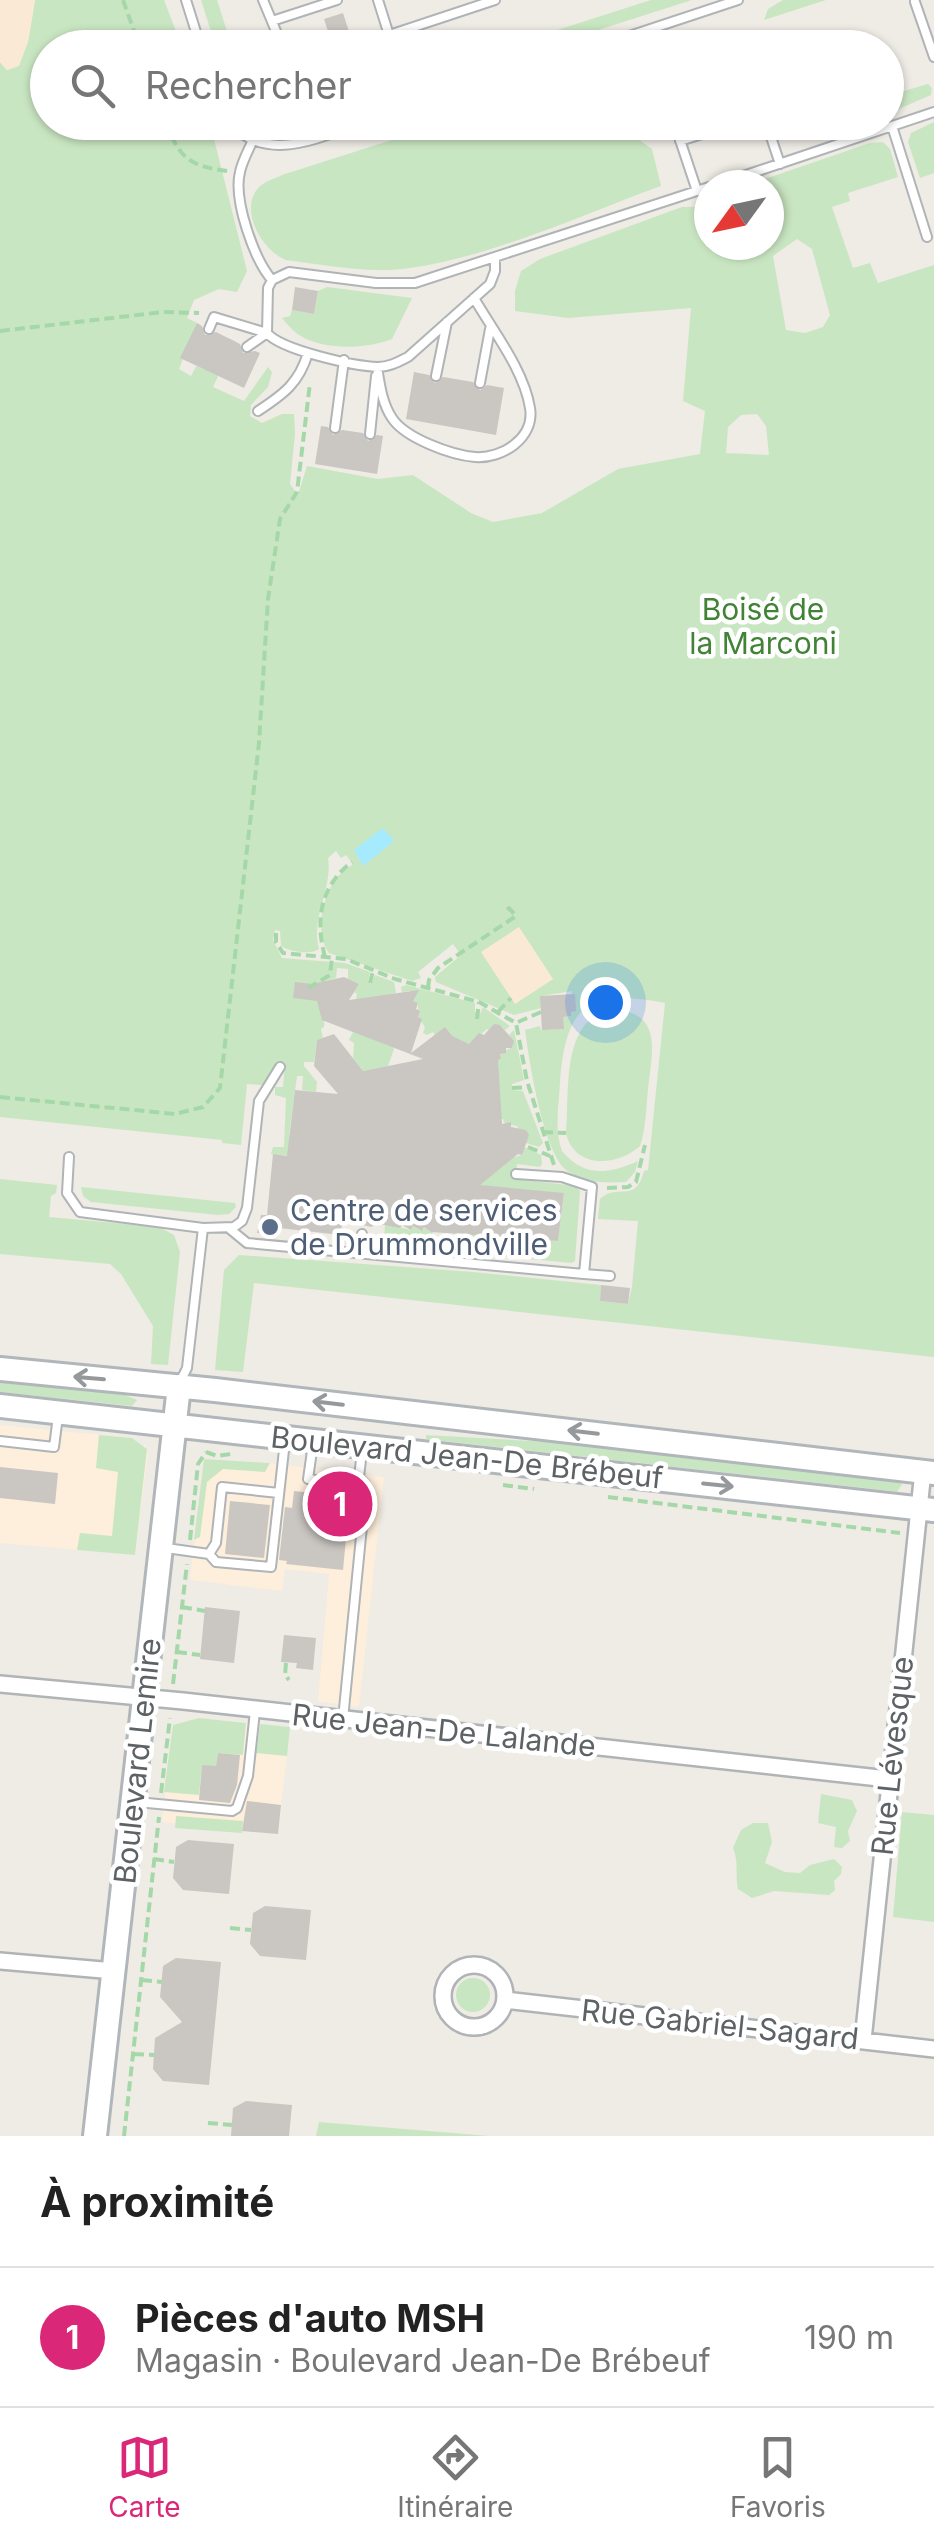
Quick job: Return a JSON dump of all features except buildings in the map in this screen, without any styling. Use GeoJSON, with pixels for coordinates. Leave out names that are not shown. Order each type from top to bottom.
{"type":"FeatureCollection","features":[{"type":"Feature","properties":{"kind":"main road","name":"Boulevard Jean-De Brébeuf"},"geometry":{"type":"LineString","coordinates":[[0,1369],[928,1472]]}},
{"type":"Feature","properties":{"kind":"main road","name":"Boulevard Lemire"},"geometry":{"type":"LineString","coordinates":[[95,2136],[179,1386]]}},
{"type":"Feature","properties":{"kind":"main road","name":"Boulevard Jean-De Brébeuf"},"geometry":{"type":"LineString","coordinates":[[0,1406],[927,1509]]}},
{"type":"Feature","properties":{"kind":"street","name":"Rue Lévesque"},"geometry":{"type":"LineString","coordinates":[[863,2040],[888,1779],[927,1509],[928,1472]]}},
{"type":"Feature","properties":{"kind":"street","name":"Rue Jean-De Lalande"},"geometry":{"type":"LineString","coordinates":[[0,1684],[888,1779]]}},
{"type":"Feature","properties":{"kind":"street"},"geometry":{"type":"LineString","coordinates":[[0,1961],[114,1971]]}},
{"type":"Feature","properties":{"kind":"street"},"geometry":{"type":"LineString","coordinates":[[464,1966],[484,1966],[500,1979],[505,2000],[497,2017],[489,2023],[469,2027],[459,2024],[445,2008],[444,1988],[448,1979],[464,1966]]}},
{"type":"Feature","properties":{"kind":"street","name":"Rue Gabriel-Sagard"},"geometry":{"type":"LineString","coordinates":[[505,2000],[934,2049]]}},
{"type":"Feature","properties":{"kind":"lane"},"geometry":{"type":"LineString","coordinates":[[186,0],[195,30]]}},
{"type":"Feature","properties":{"kind":"lane"},"geometry":{"type":"LineString","coordinates":[[264,0],[276,30]]}},
{"type":"Feature","properties":{"kind":"lane"},"geometry":{"type":"LineString","coordinates":[[272,21],[337,0]]}},
{"type":"Feature","properties":{"kind":"lane"},"geometry":{"type":"LineString","coordinates":[[378,0],[387,30]]}},
{"type":"Feature","properties":{"kind":"lane"},"geometry":{"type":"LineString","coordinates":[[404,30],[495,0]]}},
{"type":"Feature","properties":{"kind":"lane"},"geometry":{"type":"LineString","coordinates":[[646,30],[738,0]]}},
{"type":"Feature","properties":{"kind":"lane"},"geometry":{"type":"LineString","coordinates":[[915,2],[934,57]]}},
{"type":"Feature","properties":{"kind":"lane"},"geometry":{"type":"LineString","coordinates":[[904,122],[934,112]]}},
{"type":"Feature","properties":{"kind":"lane"},"geometry":{"type":"LineString","coordinates":[[272,280],[255,254],[240,198],[240,172],[252,142],[286,146],[306,140]]}},
{"type":"Feature","properties":{"kind":"lane"},"geometry":{"type":"LineString","coordinates":[[680,140],[694,182]]}},
{"type":"Feature","properties":{"kind":"lane"},"geometry":{"type":"LineString","coordinates":[[772,140],[780,164]]}},
{"type":"Feature","properties":{"kind":"lane"},"geometry":{"type":"LineString","coordinates":[[761,170],[851,140]]}},
{"type":"Feature","properties":{"kind":"lane"},"geometry":{"type":"LineString","coordinates":[[896,140],[927,236]]}},
{"type":"Feature","properties":{"kind":"lane"},"geometry":{"type":"LineString","coordinates":[[248,347],[266,333],[268,288],[272,280],[288,272],[376,283],[414,283],[694,192]]}},
{"type":"Feature","properties":{"kind":"lane"},"geometry":{"type":"LineString","coordinates":[[209,330],[214,317],[266,333],[273,340],[311,353],[377,367],[392,365],[408,357],[490,284],[494,258]]}},
{"type":"Feature","properties":{"kind":"lane"},"geometry":{"type":"LineString","coordinates":[[377,367],[382,398],[390,416],[400,428],[420,440],[472,457],[503,451],[522,439],[530,428],[530,406],[474,298]]}},
{"type":"Feature","properties":{"kind":"lane"},"geometry":{"type":"LineString","coordinates":[[436,376],[446,322]]}},
{"type":"Feature","properties":{"kind":"lane"},"geometry":{"type":"LineString","coordinates":[[480,384],[490,327]]}},
{"type":"Feature","properties":{"kind":"lane"},"geometry":{"type":"LineString","coordinates":[[258,410],[290,389],[311,353]]}},
{"type":"Feature","properties":{"kind":"lane"},"geometry":{"type":"LineString","coordinates":[[334,428],[344,360]]}},
{"type":"Feature","properties":{"kind":"lane"},"geometry":{"type":"LineString","coordinates":[[370,434],[377,367]]}},
{"type":"Feature","properties":{"kind":"lane"},"geometry":{"type":"LineString","coordinates":[[230,1229],[246,1215],[259,1101],[280,1067]]}},
{"type":"Feature","properties":{"kind":"lane"},"geometry":{"type":"LineString","coordinates":[[69,1157],[66,1193],[80,1212],[230,1229],[247,1243],[610,1276]]}},
{"type":"Feature","properties":{"kind":"lane"},"geometry":{"type":"LineString","coordinates":[[516,1174],[562,1177],[592,1187],[584,1274]]}},
{"type":"Feature","properties":{"kind":"lane"},"geometry":{"type":"LineString","coordinates":[[179,1386],[188,1365],[202,1228]]}},
{"type":"Feature","properties":{"kind":"lane"},"geometry":{"type":"LineString","coordinates":[[361,1253],[362,1234]]}},
{"type":"Feature","properties":{"kind":"lane"},"geometry":{"type":"LineString","coordinates":[[447,1261],[448,1240]]}},
{"type":"Feature","properties":{"kind":"lane"},"geometry":{"type":"LineString","coordinates":[[0,1441],[54,1447],[59,1412]]}},
{"type":"Feature","properties":{"kind":"lane"},"geometry":{"type":"LineString","coordinates":[[162,1547],[209,1554],[216,1562],[271,1567],[285,1437]]}},
{"type":"Feature","properties":{"kind":"lane"},"geometry":{"type":"LineString","coordinates":[[313,1440],[308,1479],[366,1486]]}},
{"type":"Feature","properties":{"kind":"lane"},"geometry":{"type":"LineString","coordinates":[[343,1719],[366,1486],[358,1477],[362,1445]]}},
{"type":"Feature","properties":{"kind":"lane"},"geometry":{"type":"LineString","coordinates":[[209,1554],[216,1544],[222,1487],[280,1493]]}},
{"type":"Feature","properties":{"kind":"lane"},"geometry":{"type":"LineString","coordinates":[[232,1811],[245,1792],[255,1709]]}},
{"type":"Feature","properties":{"kind":"lane"},"geometry":{"type":"LineString","coordinates":[[133,1802],[244,1811]]}},
{"type":"Feature","properties":{"kind":"path"},"geometry":{"type":"LineString","coordinates":[[123,0],[134,30]]}},
{"type":"Feature","properties":{"kind":"path"},"geometry":{"type":"LineString","coordinates":[[174,140],[182,156],[192,164],[240,172]]}},
{"type":"Feature","properties":{"kind":"path"},"geometry":{"type":"LineString","coordinates":[[0,331],[163,312],[198,312],[214,317]]}},
{"type":"Feature","properties":{"kind":"path"},"geometry":{"type":"LineString","coordinates":[[0,1097],[175,1114],[203,1107],[220,1088],[252,820],[268,599],[280,519],[297,492],[311,353]]}},
{"type":"Feature","properties":{"kind":"path"},"geometry":{"type":"LineString","coordinates":[[324,957],[318,923],[333,878],[352,862]]}},
{"type":"Feature","properties":{"kind":"path"},"geometry":{"type":"LineString","coordinates":[[504,912],[509,908],[516,916]]}},
{"type":"Feature","properties":{"kind":"path"},"geometry":{"type":"LineString","coordinates":[[428,988],[438,968],[522,912]]}},
{"type":"Feature","properties":{"kind":"path"},"geometry":{"type":"LineString","coordinates":[[276,933],[276,942],[283,952],[346,959],[397,980],[479,1002],[517,1024],[542,1132],[562,1177]]}},
{"type":"Feature","properties":{"kind":"path"},"geometry":{"type":"LineString","coordinates":[[308,988],[330,975],[332,958]]}},
{"type":"Feature","properties":{"kind":"path"},"geometry":{"type":"LineString","coordinates":[[370,983],[372,970]]}},
{"type":"Feature","properties":{"kind":"path"},"geometry":{"type":"LineString","coordinates":[[422,970],[429,980]]}},
{"type":"Feature","properties":{"kind":"path"},"geometry":{"type":"LineString","coordinates":[[397,980],[399,992]]}},
{"type":"Feature","properties":{"kind":"path"},"geometry":{"type":"LineString","coordinates":[[498,1012],[511,998]]}},
{"type":"Feature","properties":{"kind":"path"},"geometry":{"type":"LineString","coordinates":[[477,1018],[479,1002]]}},
{"type":"Feature","properties":{"kind":"path"},"geometry":{"type":"LineString","coordinates":[[509,1030],[541,1012]]}},
{"type":"Feature","properties":{"kind":"path"},"geometry":{"type":"LineString","coordinates":[[512,1088],[529,1087]]}},
{"type":"Feature","properties":{"kind":"path"},"geometry":{"type":"LineString","coordinates":[[542,1132],[566,1133]]}},
{"type":"Feature","properties":{"kind":"path"},"geometry":{"type":"LineString","coordinates":[[592,1187],[632,1186],[645,1146]]}},
{"type":"Feature","properties":{"kind":"path"},"geometry":{"type":"LineString","coordinates":[[528,1147],[550,1156]]}},
{"type":"Feature","properties":{"kind":"path"},"geometry":{"type":"LineString","coordinates":[[190,1539],[198,1464],[206,1452]]}},
{"type":"Feature","properties":{"kind":"path","name":"Boulevard Jean-De Brébeuf"},"geometry":{"type":"LineString","coordinates":[[489,1484],[543,1490]]}},
{"type":"Feature","properties":{"kind":"path","name":"Boulevard Jean-De Brébeuf"},"geometry":{"type":"LineString","coordinates":[[609,1497],[898,1533]]}},
{"type":"Feature","properties":{"kind":"path","name":"Boulevard Lemire"},"geometry":{"type":"LineString","coordinates":[[175,1672],[187,1562]]}},
{"type":"Feature","properties":{"kind":"path"},"geometry":{"type":"LineString","coordinates":[[182,1608],[205,1611]]}},
{"type":"Feature","properties":{"kind":"path"},"geometry":{"type":"LineString","coordinates":[[177,1652],[200,1656]]}},
{"type":"Feature","properties":{"kind":"path"},"geometry":{"type":"LineString","coordinates":[[286,1662],[285,1675],[289,1680]]}},
{"type":"Feature","properties":{"kind":"path","name":"Boulevard Lemire"},"geometry":{"type":"LineString","coordinates":[[161,1792],[169,1725]]}},
{"type":"Feature","properties":{"kind":"path","name":"Boulevard Lemire"},"geometry":{"type":"LineString","coordinates":[[124,2136],[159,1814]]}},
{"type":"Feature","properties":{"kind":"path"},"geometry":{"type":"LineString","coordinates":[[154,1859],[174,1862]]}},
{"type":"Feature","properties":{"kind":"path"},"geometry":{"type":"LineString","coordinates":[[230,1928],[251,1930]]}},
{"type":"Feature","properties":{"kind":"path"},"geometry":{"type":"LineString","coordinates":[[141,1980],[162,1982]]}},
{"type":"Feature","properties":{"kind":"path"},"geometry":{"type":"LineString","coordinates":[[132,2054],[154,2055]]}},
{"type":"Feature","properties":{"kind":"path"},"geometry":{"type":"LineString","coordinates":[[208,2123],[232,2124]]}},
{"type":"Feature","properties":{"kind":"shaded area"},"geometry":{"type":"Polygon","coordinates":[[[0,1425],[132,1438],[141,1447],[145,1445],[148,1454],[135,1555],[0,1543],[0,1425]]]}},
{"type":"Feature","properties":{"kind":"shaded area"},"geometry":{"type":"Polygon","coordinates":[[[204,1459],[384,1477],[359,1707],[318,1701],[329,1574],[285,1569],[282,1591],[190,1580],[204,1459]]]}},
{"type":"Feature","properties":{"kind":"shaded area"},"geometry":{"type":"Polygon","coordinates":[[[199,1718],[290,1727],[278,1834],[162,1822],[173,1725],[199,1718]]]}},
{"type":"Feature","properties":{"kind":"green space","name":"Boisé de la Marconi"},"geometry":{"type":"Polygon","coordinates":[[[35,0],[164,0],[175,30],[30,30],[35,0]]]}},
{"type":"Feature","properties":{"kind":"green space"},"geometry":{"type":"Polygon","coordinates":[[[201,0],[217,0],[227,30],[211,30],[201,0]]]}},
{"type":"Feature","properties":{"kind":"green space"},"geometry":{"type":"Polygon","coordinates":[[[651,0],[692,0],[598,30],[557,30],[651,0]]]}},
{"type":"Feature","properties":{"kind":"green space"},"geometry":{"type":"Polygon","coordinates":[[[783,0],[826,0],[764,20],[768,9],[783,0]]]}},
{"type":"Feature","properties":{"kind":"green space","name":"Boisé de la Marconi"},"geometry":{"type":"Polygon","coordinates":[[[30,30],[30,140],[214,140],[247,271],[237,292],[219,289],[194,300],[187,318],[197,323],[179,369],[191,376],[196,366],[206,370],[223,336],[235,341],[213,387],[244,401],[268,367],[272,372],[268,387],[251,405],[250,416],[262,423],[282,414],[294,414],[290,484],[298,495],[307,466],[378,479],[413,475],[471,513],[493,522],[542,513],[618,469],[700,454],[705,411],[683,401],[691,308],[568,318],[515,311],[521,271],[540,259],[682,207],[694,207],[694,260],[774,260],[786,330],[805,333],[823,327],[830,315],[812,249],[797,239],[784,248],[784,172],[870,143],[883,142],[890,149],[898,177],[848,193],[850,201],[832,207],[853,268],[870,263],[878,283],[934,265],[934,1357],[254,1283],[243,1372],[215,1370],[224,1270],[239,1255],[601,1285],[600,1301],[628,1304],[632,1287],[638,1221],[598,1219],[600,1199],[636,1187],[648,1170],[665,1003],[618,998],[600,1001],[576,1018],[568,1034],[560,1082],[558,1126],[562,1151],[579,1166],[598,1171],[638,1161],[626,1182],[580,1178],[566,1170],[550,1144],[525,1030],[540,1026],[541,1030],[563,1029],[563,1017],[571,1016],[572,991],[541,996],[541,1008],[514,1015],[436,982],[435,977],[461,955],[453,944],[418,972],[421,978],[412,981],[329,953],[322,937],[323,908],[334,881],[353,864],[336,851],[328,858],[317,926],[319,949],[306,952],[285,948],[281,946],[280,931],[275,930],[273,940],[282,958],[345,963],[370,972],[371,984],[375,975],[394,982],[389,1042],[394,1049],[388,1066],[363,1071],[353,1058],[354,1043],[349,1040],[357,994],[354,992],[359,984],[348,979],[348,969],[337,968],[336,978],[326,981],[323,1038],[317,1040],[314,1062],[304,1062],[317,1082],[316,1092],[302,1090],[303,1076],[297,1076],[289,1135],[293,1138],[292,1156],[271,1154],[273,1147],[284,1147],[286,1098],[275,1095],[275,1087],[283,1087],[285,1064],[280,1061],[263,1085],[247,1084],[241,1145],[0,1117],[0,62],[7,70],[28,42],[30,30]],[[757,414],[741,415],[728,427],[726,453],[769,455],[766,426],[757,414]],[[482,952],[515,1003],[553,979],[482,952]]]}},
{"type":"Feature","properties":{"kind":"green space"},"geometry":{"type":"Polygon","coordinates":[[[928,84],[932,88],[931,95],[904,107],[904,91],[928,84]]]}},
{"type":"Feature","properties":{"kind":"green space"},"geometry":{"type":"Polygon","coordinates":[[[934,122],[934,173],[920,178],[908,142],[911,133],[934,122]]]}},
{"type":"Feature","properties":{"kind":"green space"},"geometry":{"type":"Polygon","coordinates":[[[392,140],[639,140],[652,149],[661,186],[505,244],[442,262],[395,270],[286,260],[277,255],[255,228],[251,206],[262,184],[392,140]]]}},
{"type":"Feature","properties":{"kind":"green space"},"geometry":{"type":"Polygon","coordinates":[[[327,287],[412,298],[392,339],[370,345],[333,346],[299,335],[282,318],[290,316],[292,310],[314,314],[318,291],[327,287]]]}},
{"type":"Feature","properties":{"kind":"green space"},"geometry":{"type":"Polygon","coordinates":[[[406,985],[475,1003],[475,1012],[480,1014],[483,1007],[510,1026],[505,1030],[500,1025],[491,1031],[487,1029],[469,1044],[433,1032],[427,1035],[418,1017],[418,1003],[413,1001],[410,991],[402,992],[401,987],[406,985]]]}},
{"type":"Feature","properties":{"kind":"green space"},"geometry":{"type":"Polygon","coordinates":[[[611,1009],[640,1017],[647,1026],[651,1061],[640,1146],[620,1158],[597,1161],[578,1153],[566,1133],[569,1078],[575,1042],[583,1028],[595,1016],[611,1009]]]}},
{"type":"Feature","properties":{"kind":"green space"},"geometry":{"type":"Polygon","coordinates":[[[514,1030],[524,1080],[512,1084],[512,1090],[523,1091],[543,1143],[539,1147],[526,1143],[517,1126],[497,1119],[494,1061],[512,1047],[509,1035],[514,1030]]]}},
{"type":"Feature","properties":{"kind":"green space"},"geometry":{"type":"Polygon","coordinates":[[[524,1147],[541,1155],[542,1164],[517,1164],[516,1179],[576,1186],[580,1191],[572,1263],[466,1253],[464,1245],[457,1247],[459,1231],[468,1236],[470,1232],[478,1236],[481,1233],[558,1241],[564,1194],[457,1183],[511,1153],[515,1157],[522,1155],[524,1147]]]}},
{"type":"Feature","properties":{"kind":"green space"},"geometry":{"type":"Polygon","coordinates":[[[0,1179],[57,1185],[51,1196],[49,1217],[159,1227],[174,1235],[180,1252],[168,1365],[151,1364],[153,1326],[121,1274],[110,1264],[0,1254],[0,1179]]]}},
{"type":"Feature","properties":{"kind":"green space"},"geometry":{"type":"Polygon","coordinates":[[[81,1187],[235,1203],[236,1207],[229,1214],[218,1215],[91,1202],[83,1196],[81,1187]]]}},
{"type":"Feature","properties":{"kind":"green space"},"geometry":{"type":"Polygon","coordinates":[[[385,1224],[411,1230],[413,1226],[422,1231],[424,1227],[431,1232],[433,1229],[430,1249],[384,1245],[385,1224]]]}},
{"type":"Feature","properties":{"kind":"green space"},"geometry":{"type":"Polygon","coordinates":[[[0,1381],[125,1395],[137,1400],[132,1406],[0,1392],[0,1381]]]}},
{"type":"Feature","properties":{"kind":"green space"},"geometry":{"type":"Polygon","coordinates":[[[99,1435],[132,1438],[147,1449],[135,1555],[77,1550],[80,1533],[112,1536],[118,1472],[96,1468],[99,1435]]]}},
{"type":"Feature","properties":{"kind":"green space"},"geometry":{"type":"Polygon","coordinates":[[[426,1435],[550,1442],[893,1479],[902,1484],[897,1492],[426,1439],[426,1435]]]}},
{"type":"Feature","properties":{"kind":"green space"},"geometry":{"type":"Polygon","coordinates":[[[204,1459],[270,1463],[265,1472],[223,1469],[207,1482],[200,1537],[194,1540],[204,1459]]]}},
{"type":"Feature","properties":{"kind":"green space"},"geometry":{"type":"Polygon","coordinates":[[[199,1718],[246,1723],[243,1755],[218,1753],[216,1767],[202,1765],[199,1795],[164,1792],[173,1725],[199,1718]]]}},
{"type":"Feature","properties":{"kind":"green space"},"geometry":{"type":"Polygon","coordinates":[[[260,1724],[290,1727],[287,1756],[256,1753],[260,1724]]]}},
{"type":"Feature","properties":{"kind":"green space"},"geometry":{"type":"Polygon","coordinates":[[[821,1794],[852,1800],[857,1811],[848,1831],[850,1841],[842,1848],[834,1847],[836,1827],[818,1823],[821,1794]]]}},
{"type":"Feature","properties":{"kind":"green space"},"geometry":{"type":"Polygon","coordinates":[[[902,1812],[934,1815],[934,1922],[893,1917],[902,1812]]]}},
{"type":"Feature","properties":{"kind":"green space"},"geometry":{"type":"Polygon","coordinates":[[[176,1816],[243,1821],[242,1833],[175,1828],[176,1816]]]}},
{"type":"Feature","properties":{"kind":"green space"},"geometry":{"type":"Polygon","coordinates":[[[753,1823],[768,1823],[772,1842],[765,1863],[785,1872],[800,1873],[810,1865],[834,1859],[842,1867],[834,1881],[835,1890],[829,1895],[774,1891],[752,1898],[738,1889],[733,1848],[741,1830],[753,1823]]]}},
{"type":"Feature","properties":{"kind":"green space"},"geometry":{"type":"Polygon","coordinates":[[[473,1978],[485,1983],[490,1995],[485,2007],[473,2012],[461,2007],[456,1995],[461,1983],[473,1978]]]}},
{"type":"Feature","properties":{"kind":"green space"},"geometry":{"type":"Polygon","coordinates":[[[319,2122],[489,2136],[316,2136],[319,2122]]]}},
{"type":"Feature","properties":{"kind":"sand"},"geometry":{"type":"Polygon","coordinates":[[[0,0],[35,0],[28,42],[19,66],[7,70],[0,62],[0,0]]]}},
{"type":"Feature","properties":{"kind":"sand"},"geometry":{"type":"Polygon","coordinates":[[[519,927],[553,979],[515,1004],[481,952],[519,927]]]}},
{"type":"Feature","properties":{"kind":"water"},"geometry":{"type":"Polygon","coordinates":[[[383,828],[394,841],[363,866],[354,850],[383,828]]]}},
{"type":"Feature","properties":{"kind":"place","name":"Centre de services de Drummondville"},"geometry":{"type":"Point","coordinates":[270,1227]}},
{"type":"Feature","properties":{"kind":"place","name":"Pièces d'auto MSH"},"geometry":{"type":"Point","coordinates":[340,1504]}}]}
